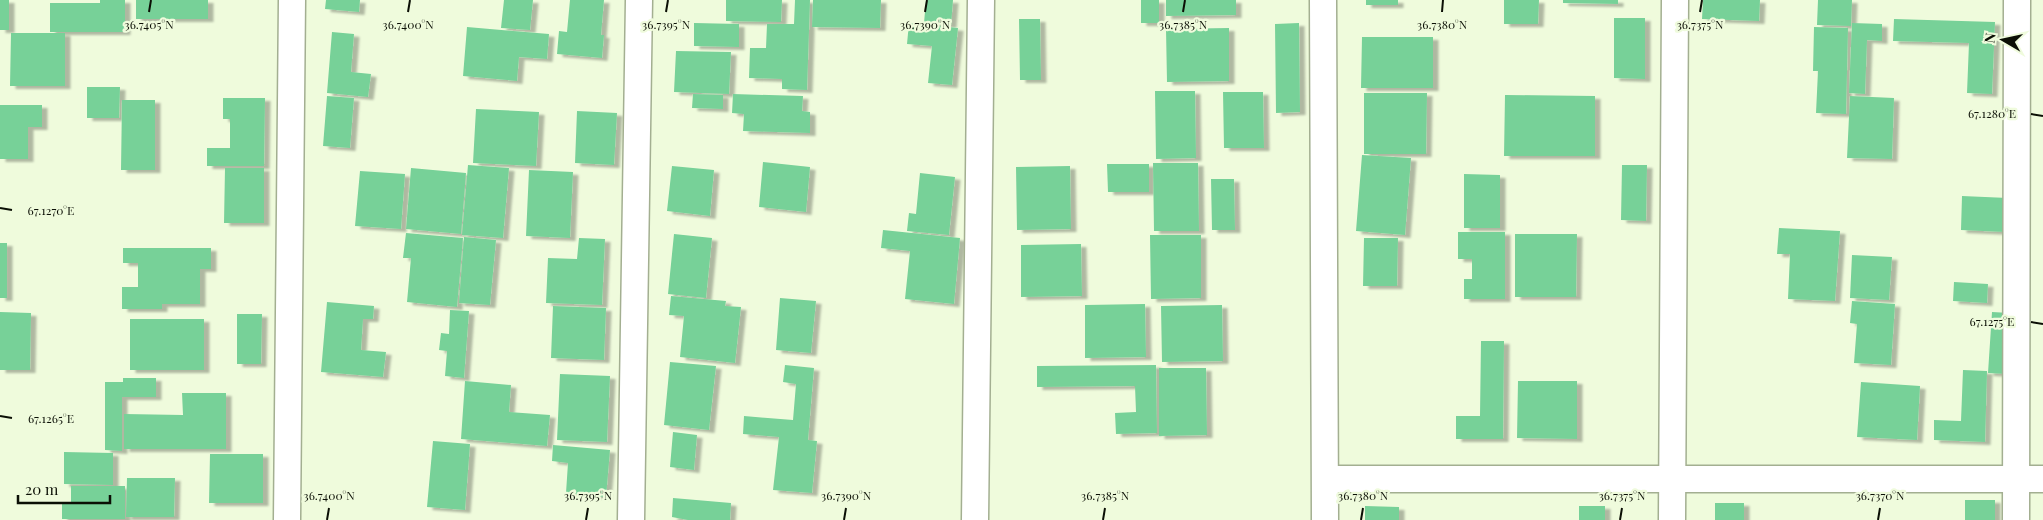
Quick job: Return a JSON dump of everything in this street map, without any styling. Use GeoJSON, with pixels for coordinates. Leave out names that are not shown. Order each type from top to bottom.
{"type":"FeatureCollection","features":[{"type":"Feature","properties":{"kind":"street"},"geometry":{"type":"LineString","coordinates":[[287,520],[292,0]]}},
{"type":"Feature","properties":{"kind":"street"},"geometry":{"type":"LineString","coordinates":[[631,520],[639,0]]}},
{"type":"Feature","properties":{"kind":"street"},"geometry":{"type":"LineString","coordinates":[[975,520],[981,0]]}},
{"type":"Feature","properties":{"kind":"street"},"geometry":{"type":"LineString","coordinates":[[1324,0],[1325,520]]}},
{"type":"Feature","properties":{"kind":"street"},"geometry":{"type":"LineString","coordinates":[[1672,520],[1675,0]]}},
{"type":"Feature","properties":{"kind":"street"},"geometry":{"type":"LineString","coordinates":[[2016,520],[2017,0]]}},
{"type":"Feature","properties":{"kind":"street"},"geometry":{"type":"LineString","coordinates":[[1325,479],[2043,479]]}},
{"type":"Feature","properties":{"kind":"building"},"geometry":{"type":"Polygon","coordinates":[[[0,0],[9,0],[9,30],[0,30],[0,0]]]}},
{"type":"Feature","properties":{"kind":"building"},"geometry":{"type":"Polygon","coordinates":[[[100,0],[125,0],[125,32],[50,32],[50,3],[100,3],[100,0]]]}},
{"type":"Feature","properties":{"kind":"building"},"geometry":{"type":"Polygon","coordinates":[[[136,0],[208,0],[208,19],[136,19],[136,0]]]}},
{"type":"Feature","properties":{"kind":"building"},"geometry":{"type":"Polygon","coordinates":[[[326,0],[360,0],[359,12],[325,9],[326,0]]]}},
{"type":"Feature","properties":{"kind":"building"},"geometry":{"type":"Polygon","coordinates":[[[504,0],[533,0],[530,30],[501,28],[504,0]]]}},
{"type":"Feature","properties":{"kind":"building"},"geometry":{"type":"Polygon","coordinates":[[[570,0],[604,0],[601,35],[604,35],[602,58],[557,54],[559,31],[567,32],[570,0]]]}},
{"type":"Feature","properties":{"kind":"building"},"geometry":{"type":"Polygon","coordinates":[[[726,0],[782,0],[781,22],[726,21],[726,0]]]}},
{"type":"Feature","properties":{"kind":"building"},"geometry":{"type":"Polygon","coordinates":[[[795,0],[810,0],[807,90],[782,89],[782,79],[749,78],[750,48],[766,48],[767,24],[794,24],[795,0]]]}},
{"type":"Feature","properties":{"kind":"building"},"geometry":{"type":"Polygon","coordinates":[[[813,0],[881,0],[880,28],[812,27],[813,0]]]}},
{"type":"Feature","properties":{"kind":"building"},"geometry":{"type":"Polygon","coordinates":[[[926,0],[953,0],[951,25],[924,23],[926,0]]]}},
{"type":"Feature","properties":{"kind":"building"},"geometry":{"type":"Polygon","coordinates":[[[1141,0],[1159,0],[1159,23],[1141,23],[1141,0]]]}},
{"type":"Feature","properties":{"kind":"building"},"geometry":{"type":"Polygon","coordinates":[[[1166,0],[1236,0],[1236,15],[1166,16],[1166,0]]]}},
{"type":"Feature","properties":{"kind":"building"},"geometry":{"type":"Polygon","coordinates":[[[1366,0],[1398,0],[1398,5],[1366,5],[1366,0]]]}},
{"type":"Feature","properties":{"kind":"building"},"geometry":{"type":"Polygon","coordinates":[[[1504,0],[1539,0],[1538,24],[1504,24],[1504,0]]]}},
{"type":"Feature","properties":{"kind":"building"},"geometry":{"type":"Polygon","coordinates":[[[1563,0],[1618,0],[1618,4],[1563,3],[1563,0]]]}},
{"type":"Feature","properties":{"kind":"building"},"geometry":{"type":"Polygon","coordinates":[[[1703,0],[1760,0],[1759,21],[1702,19],[1703,0]]]}},
{"type":"Feature","properties":{"kind":"building"},"geometry":{"type":"Polygon","coordinates":[[[1818,0],[1852,0],[1851,26],[1817,25],[1818,0]]]}},
{"type":"Feature","properties":{"kind":"building"},"geometry":{"type":"Polygon","coordinates":[[[1614,18],[1645,18],[1645,79],[1614,78],[1614,18]]]}},
{"type":"Feature","properties":{"kind":"building"},"geometry":{"type":"Polygon","coordinates":[[[1019,19],[1040,19],[1041,80],[1020,80],[1019,19]]]}},
{"type":"Feature","properties":{"kind":"building"},"geometry":{"type":"Polygon","coordinates":[[[1894,19],[1995,22],[1992,94],[1967,93],[1969,43],[1893,41],[1894,19]]]}},
{"type":"Feature","properties":{"kind":"building"},"geometry":{"type":"Polygon","coordinates":[[[694,23],[739,24],[739,47],[694,46],[694,23]]]}},
{"type":"Feature","properties":{"kind":"building"},"geometry":{"type":"Polygon","coordinates":[[[909,23],[958,28],[952,85],[928,83],[932,46],[907,44],[909,23]]]}},
{"type":"Feature","properties":{"kind":"building"},"geometry":{"type":"Polygon","coordinates":[[[1299,23],[1300,112],[1276,113],[1275,24],[1299,23]]]}},
{"type":"Feature","properties":{"kind":"building"},"geometry":{"type":"Polygon","coordinates":[[[1852,23],[1882,24],[1882,41],[1867,40],[1865,94],[1849,93],[1852,23]]]}},
{"type":"Feature","properties":{"kind":"building"},"geometry":{"type":"Polygon","coordinates":[[[467,27],[549,34],[547,59],[519,57],[517,81],[463,76],[467,27]]]}},
{"type":"Feature","properties":{"kind":"building"},"geometry":{"type":"Polygon","coordinates":[[[1814,27],[1848,28],[1846,114],[1816,113],[1818,71],[1813,71],[1814,27]]]}},
{"type":"Feature","properties":{"kind":"building"},"geometry":{"type":"Polygon","coordinates":[[[1229,28],[1229,81],[1167,82],[1166,29],[1229,28]]]}},
{"type":"Feature","properties":{"kind":"building"},"geometry":{"type":"Polygon","coordinates":[[[332,32],[354,34],[351,72],[371,74],[368,97],[327,93],[332,32]]]}},
{"type":"Feature","properties":{"kind":"building"},"geometry":{"type":"Polygon","coordinates":[[[11,33],[65,33],[65,86],[10,86],[11,33]]]}},
{"type":"Feature","properties":{"kind":"building"},"geometry":{"type":"Polygon","coordinates":[[[1362,37],[1433,37],[1433,88],[1361,88],[1362,37]]]}},
{"type":"Feature","properties":{"kind":"building"},"geometry":{"type":"Polygon","coordinates":[[[676,51],[731,52],[729,94],[674,92],[676,51]]]}},
{"type":"Feature","properties":{"kind":"building"},"geometry":{"type":"Polygon","coordinates":[[[87,87],[120,87],[119,118],[87,118],[87,87]]]}},
{"type":"Feature","properties":{"kind":"building"},"geometry":{"type":"Polygon","coordinates":[[[1155,91],[1195,91],[1196,158],[1156,159],[1155,91]]]}},
{"type":"Feature","properties":{"kind":"building"},"geometry":{"type":"Polygon","coordinates":[[[1223,92],[1263,92],[1264,148],[1224,148],[1223,92]]]}},
{"type":"Feature","properties":{"kind":"building"},"geometry":{"type":"Polygon","coordinates":[[[1364,93],[1427,93],[1426,154],[1364,154],[1364,93]]]}},
{"type":"Feature","properties":{"kind":"building"},"geometry":{"type":"Polygon","coordinates":[[[693,94],[723,95],[723,109],[692,108],[693,94]]]}},
{"type":"Feature","properties":{"kind":"building"},"geometry":{"type":"Polygon","coordinates":[[[733,94],[803,96],[802,111],[810,112],[810,133],[743,131],[744,114],[732,113],[733,94]]]}},
{"type":"Feature","properties":{"kind":"building"},"geometry":{"type":"Polygon","coordinates":[[[1505,95],[1595,96],[1595,156],[1504,156],[1505,95]]]}},
{"type":"Feature","properties":{"kind":"building"},"geometry":{"type":"Polygon","coordinates":[[[327,96],[354,98],[350,148],[323,146],[327,96]]]}},
{"type":"Feature","properties":{"kind":"building"},"geometry":{"type":"Polygon","coordinates":[[[1850,96],[1894,98],[1892,159],[1847,158],[1850,96]]]}},
{"type":"Feature","properties":{"kind":"building"},"geometry":{"type":"Polygon","coordinates":[[[223,98],[265,98],[264,166],[207,166],[207,148],[230,148],[230,119],[223,119],[223,98]]]}},
{"type":"Feature","properties":{"kind":"building"},"geometry":{"type":"Polygon","coordinates":[[[122,100],[155,100],[155,170],[121,170],[122,100]]]}},
{"type":"Feature","properties":{"kind":"building"},"geometry":{"type":"Polygon","coordinates":[[[0,105],[42,105],[42,127],[28,127],[28,159],[0,159],[0,105]]]}},
{"type":"Feature","properties":{"kind":"building"},"geometry":{"type":"Polygon","coordinates":[[[476,109],[539,112],[536,166],[473,163],[476,109]]]}},
{"type":"Feature","properties":{"kind":"building"},"geometry":{"type":"Polygon","coordinates":[[[577,111],[617,113],[614,165],[575,163],[577,111]]]}},
{"type":"Feature","properties":{"kind":"building"},"geometry":{"type":"Polygon","coordinates":[[[1362,155],[1411,158],[1405,235],[1356,231],[1362,155]]]}},
{"type":"Feature","properties":{"kind":"building"},"geometry":{"type":"Polygon","coordinates":[[[763,162],[810,167],[806,212],[759,207],[763,162]]]}},
{"type":"Feature","properties":{"kind":"building"},"geometry":{"type":"Polygon","coordinates":[[[1153,163],[1198,163],[1199,231],[1154,231],[1153,163]]]}},
{"type":"Feature","properties":{"kind":"building"},"geometry":{"type":"Polygon","coordinates":[[[1107,164],[1149,164],[1149,192],[1108,192],[1107,164]]]}},
{"type":"Feature","properties":{"kind":"building"},"geometry":{"type":"Polygon","coordinates":[[[468,165],[509,168],[503,238],[462,235],[468,165]]]}},
{"type":"Feature","properties":{"kind":"building"},"geometry":{"type":"Polygon","coordinates":[[[1622,165],[1647,165],[1646,221],[1621,220],[1622,165]]]}},
{"type":"Feature","properties":{"kind":"building"},"geometry":{"type":"Polygon","coordinates":[[[672,166],[714,170],[710,216],[667,211],[672,166]]]}},
{"type":"Feature","properties":{"kind":"building"},"geometry":{"type":"Polygon","coordinates":[[[1070,166],[1071,229],[1017,230],[1016,167],[1070,166]]]}},
{"type":"Feature","properties":{"kind":"building"},"geometry":{"type":"Polygon","coordinates":[[[225,168],[264,168],[264,223],[224,223],[225,168]]]}},
{"type":"Feature","properties":{"kind":"building"},"geometry":{"type":"Polygon","coordinates":[[[411,168],[466,173],[461,234],[406,229],[411,168]]]}},
{"type":"Feature","properties":{"kind":"building"},"geometry":{"type":"Polygon","coordinates":[[[529,170],[573,172],[570,238],[526,236],[529,170]]]}},
{"type":"Feature","properties":{"kind":"building"},"geometry":{"type":"Polygon","coordinates":[[[360,171],[405,174],[401,229],[355,226],[360,171]]]}},
{"type":"Feature","properties":{"kind":"building"},"geometry":{"type":"Polygon","coordinates":[[[920,173],[955,177],[949,235],[907,231],[909,213],[916,214],[920,173]]]}},
{"type":"Feature","properties":{"kind":"building"},"geometry":{"type":"Polygon","coordinates":[[[1464,174],[1500,175],[1500,228],[1464,228],[1464,174]]]}},
{"type":"Feature","properties":{"kind":"building"},"geometry":{"type":"Polygon","coordinates":[[[1211,179],[1234,179],[1235,230],[1212,230],[1211,179]]]}},
{"type":"Feature","properties":{"kind":"building"},"geometry":{"type":"Polygon","coordinates":[[[1962,196],[2008,198],[2006,232],[1961,230],[1962,196]]]}},
{"type":"Feature","properties":{"kind":"building"},"geometry":{"type":"Polygon","coordinates":[[[1779,228],[1840,231],[1835,301],[1788,299],[1790,254],[1777,254],[1779,228]]]}},
{"type":"Feature","properties":{"kind":"building"},"geometry":{"type":"Polygon","coordinates":[[[883,230],[960,238],[954,304],[905,299],[910,251],[881,248],[883,230]]]}},
{"type":"Feature","properties":{"kind":"building"},"geometry":{"type":"Polygon","coordinates":[[[1458,232],[1505,232],[1505,299],[1464,299],[1464,279],[1472,279],[1472,259],[1458,259],[1458,232]]]}},
{"type":"Feature","properties":{"kind":"building"},"geometry":{"type":"Polygon","coordinates":[[[406,233],[463,238],[457,307],[407,302],[411,258],[403,258],[406,233]]]}},
{"type":"Feature","properties":{"kind":"building"},"geometry":{"type":"Polygon","coordinates":[[[674,234],[712,238],[706,298],[668,294],[674,234]]]}},
{"type":"Feature","properties":{"kind":"building"},"geometry":{"type":"Polygon","coordinates":[[[1515,234],[1577,234],[1576,297],[1515,297],[1515,234]]]}},
{"type":"Feature","properties":{"kind":"building"},"geometry":{"type":"Polygon","coordinates":[[[1150,235],[1201,235],[1201,298],[1151,299],[1150,235]]]}},
{"type":"Feature","properties":{"kind":"building"},"geometry":{"type":"Polygon","coordinates":[[[464,237],[496,240],[490,305],[459,303],[464,237]]]}},
{"type":"Feature","properties":{"kind":"building"},"geometry":{"type":"Polygon","coordinates":[[[579,238],[605,239],[602,305],[546,303],[548,258],[577,259],[579,238]]]}},
{"type":"Feature","properties":{"kind":"building"},"geometry":{"type":"Polygon","coordinates":[[[1364,238],[1398,238],[1397,286],[1363,286],[1364,238]]]}},
{"type":"Feature","properties":{"kind":"building"},"geometry":{"type":"Polygon","coordinates":[[[0,243],[7,243],[7,298],[0,298],[0,243]]]}},
{"type":"Feature","properties":{"kind":"building"},"geometry":{"type":"Polygon","coordinates":[[[1081,244],[1082,296],[1021,297],[1021,245],[1081,244]]]}},
{"type":"Feature","properties":{"kind":"building"},"geometry":{"type":"Polygon","coordinates":[[[123,248],[211,248],[211,269],[200,269],[200,304],[162,304],[162,309],[122,309],[122,287],[138,287],[138,263],[123,263],[123,248]]]}},
{"type":"Feature","properties":{"kind":"building"},"geometry":{"type":"Polygon","coordinates":[[[1852,255],[1892,257],[1889,300],[1850,298],[1852,255]]]}},
{"type":"Feature","properties":{"kind":"building"},"geometry":{"type":"Polygon","coordinates":[[[1954,282],[1988,284],[1987,303],[1953,301],[1954,282]]]}},
{"type":"Feature","properties":{"kind":"building"},"geometry":{"type":"Polygon","coordinates":[[[671,296],[726,301],[725,306],[741,307],[735,363],[680,357],[684,316],[669,315],[671,296]]]}},
{"type":"Feature","properties":{"kind":"building"},"geometry":{"type":"Polygon","coordinates":[[[780,298],[816,301],[811,353],[776,350],[780,298]]]}},
{"type":"Feature","properties":{"kind":"building"},"geometry":{"type":"Polygon","coordinates":[[[1852,301],[1895,304],[1891,365],[1854,363],[1857,324],[1850,323],[1852,301]]]}},
{"type":"Feature","properties":{"kind":"building"},"geometry":{"type":"Polygon","coordinates":[[[327,302],[374,306],[373,319],[363,319],[361,350],[386,352],[383,377],[321,372],[327,302]]]}},
{"type":"Feature","properties":{"kind":"building"},"geometry":{"type":"Polygon","coordinates":[[[1145,304],[1146,357],[1085,358],[1085,305],[1145,304]]]}},
{"type":"Feature","properties":{"kind":"building"},"geometry":{"type":"Polygon","coordinates":[[[1222,305],[1223,361],[1162,362],[1161,306],[1222,305]]]}},
{"type":"Feature","properties":{"kind":"building"},"geometry":{"type":"Polygon","coordinates":[[[553,306],[606,308],[604,360],[551,358],[553,306]]]}},
{"type":"Feature","properties":{"kind":"building"},"geometry":{"type":"Polygon","coordinates":[[[450,310],[469,311],[464,378],[445,376],[447,351],[439,350],[441,333],[449,334],[450,310]]]}},
{"type":"Feature","properties":{"kind":"building"},"geometry":{"type":"Polygon","coordinates":[[[0,312],[31,313],[30,370],[0,370],[0,312]]]}},
{"type":"Feature","properties":{"kind":"building"},"geometry":{"type":"Polygon","coordinates":[[[1992,312],[2010,313],[2007,374],[1988,373],[1992,312]]]}},
{"type":"Feature","properties":{"kind":"building"},"geometry":{"type":"Polygon","coordinates":[[[237,314],[262,314],[261,364],[237,364],[237,314]]]}},
{"type":"Feature","properties":{"kind":"building"},"geometry":{"type":"Polygon","coordinates":[[[130,319],[204,319],[204,370],[130,370],[130,319]]]}},
{"type":"Feature","properties":{"kind":"building"},"geometry":{"type":"Polygon","coordinates":[[[1481,341],[1504,341],[1503,439],[1456,439],[1456,416],[1480,416],[1481,341]]]}},
{"type":"Feature","properties":{"kind":"building"},"geometry":{"type":"Polygon","coordinates":[[[670,362],[716,366],[709,430],[664,425],[670,362]]]}},
{"type":"Feature","properties":{"kind":"building"},"geometry":{"type":"Polygon","coordinates":[[[785,365],[814,368],[808,440],[817,441],[812,493],[773,490],[779,437],[743,434],[744,416],[793,420],[796,384],[783,382],[785,365]]]}},
{"type":"Feature","properties":{"kind":"building"},"geometry":{"type":"Polygon","coordinates":[[[1156,365],[1157,433],[1116,434],[1115,413],[1136,412],[1135,386],[1037,387],[1037,366],[1156,365]]]}},
{"type":"Feature","properties":{"kind":"building"},"geometry":{"type":"Polygon","coordinates":[[[1159,368],[1206,368],[1207,435],[1159,436],[1159,368]]]}},
{"type":"Feature","properties":{"kind":"building"},"geometry":{"type":"Polygon","coordinates":[[[1963,370],[1987,371],[1985,442],[1934,440],[1934,420],[1961,421],[1963,370]]]}},
{"type":"Feature","properties":{"kind":"building"},"geometry":{"type":"Polygon","coordinates":[[[560,374],[610,376],[607,442],[557,440],[560,374]]]}},
{"type":"Feature","properties":{"kind":"building"},"geometry":{"type":"Polygon","coordinates":[[[123,378],[156,378],[156,397],[122,397],[122,451],[105,450],[105,382],[123,382],[123,378]]]}},
{"type":"Feature","properties":{"kind":"building"},"geometry":{"type":"Polygon","coordinates":[[[465,381],[511,385],[509,412],[550,415],[547,446],[461,439],[465,381]]]}},
{"type":"Feature","properties":{"kind":"building"},"geometry":{"type":"Polygon","coordinates":[[[1518,381],[1577,381],[1577,439],[1517,438],[1518,381]]]}},
{"type":"Feature","properties":{"kind":"building"},"geometry":{"type":"Polygon","coordinates":[[[1861,382],[1920,386],[1917,440],[1857,437],[1861,382]]]}},
{"type":"Feature","properties":{"kind":"building"},"geometry":{"type":"Polygon","coordinates":[[[182,393],[226,393],[226,449],[124,449],[124,414],[183,415],[182,393]]]}},
{"type":"Feature","properties":{"kind":"building"},"geometry":{"type":"Polygon","coordinates":[[[673,432],[697,435],[694,470],[670,467],[673,432]]]}},
{"type":"Feature","properties":{"kind":"building"},"geometry":{"type":"Polygon","coordinates":[[[433,441],[470,444],[465,510],[427,507],[433,441]]]}},
{"type":"Feature","properties":{"kind":"building"},"geometry":{"type":"Polygon","coordinates":[[[553,445],[610,450],[606,497],[566,493],[568,463],[552,461],[553,445]]]}},
{"type":"Feature","properties":{"kind":"building"},"geometry":{"type":"Polygon","coordinates":[[[64,452],[113,453],[113,485],[64,484],[64,452]]]}},
{"type":"Feature","properties":{"kind":"building"},"geometry":{"type":"Polygon","coordinates":[[[210,454],[263,454],[263,503],[209,503],[210,454]]]}},
{"type":"Feature","properties":{"kind":"building"},"geometry":{"type":"Polygon","coordinates":[[[127,478],[175,478],[174,517],[126,517],[127,478]]]}},
{"type":"Feature","properties":{"kind":"building"},"geometry":{"type":"Polygon","coordinates":[[[71,486],[125,486],[125,519],[62,519],[62,504],[71,503],[71,486]]]}},
{"type":"Feature","properties":{"kind":"building"},"geometry":{"type":"Polygon","coordinates":[[[673,498],[731,503],[730,520],[688,520],[672,517],[673,498]]]}},
{"type":"Feature","properties":{"kind":"building"},"geometry":{"type":"Polygon","coordinates":[[[1965,500],[1995,500],[1995,520],[1965,520],[1965,500]]]}},
{"type":"Feature","properties":{"kind":"building"},"geometry":{"type":"Polygon","coordinates":[[[1715,503],[1744,503],[1744,520],[1715,520],[1715,503]]]}},
{"type":"Feature","properties":{"kind":"building"},"geometry":{"type":"Polygon","coordinates":[[[1365,506],[1399,507],[1399,520],[1365,520],[1365,506]]]}},
{"type":"Feature","properties":{"kind":"building"},"geometry":{"type":"Polygon","coordinates":[[[1579,506],[1605,506],[1605,520],[1579,520],[1579,506]]]}}]}
